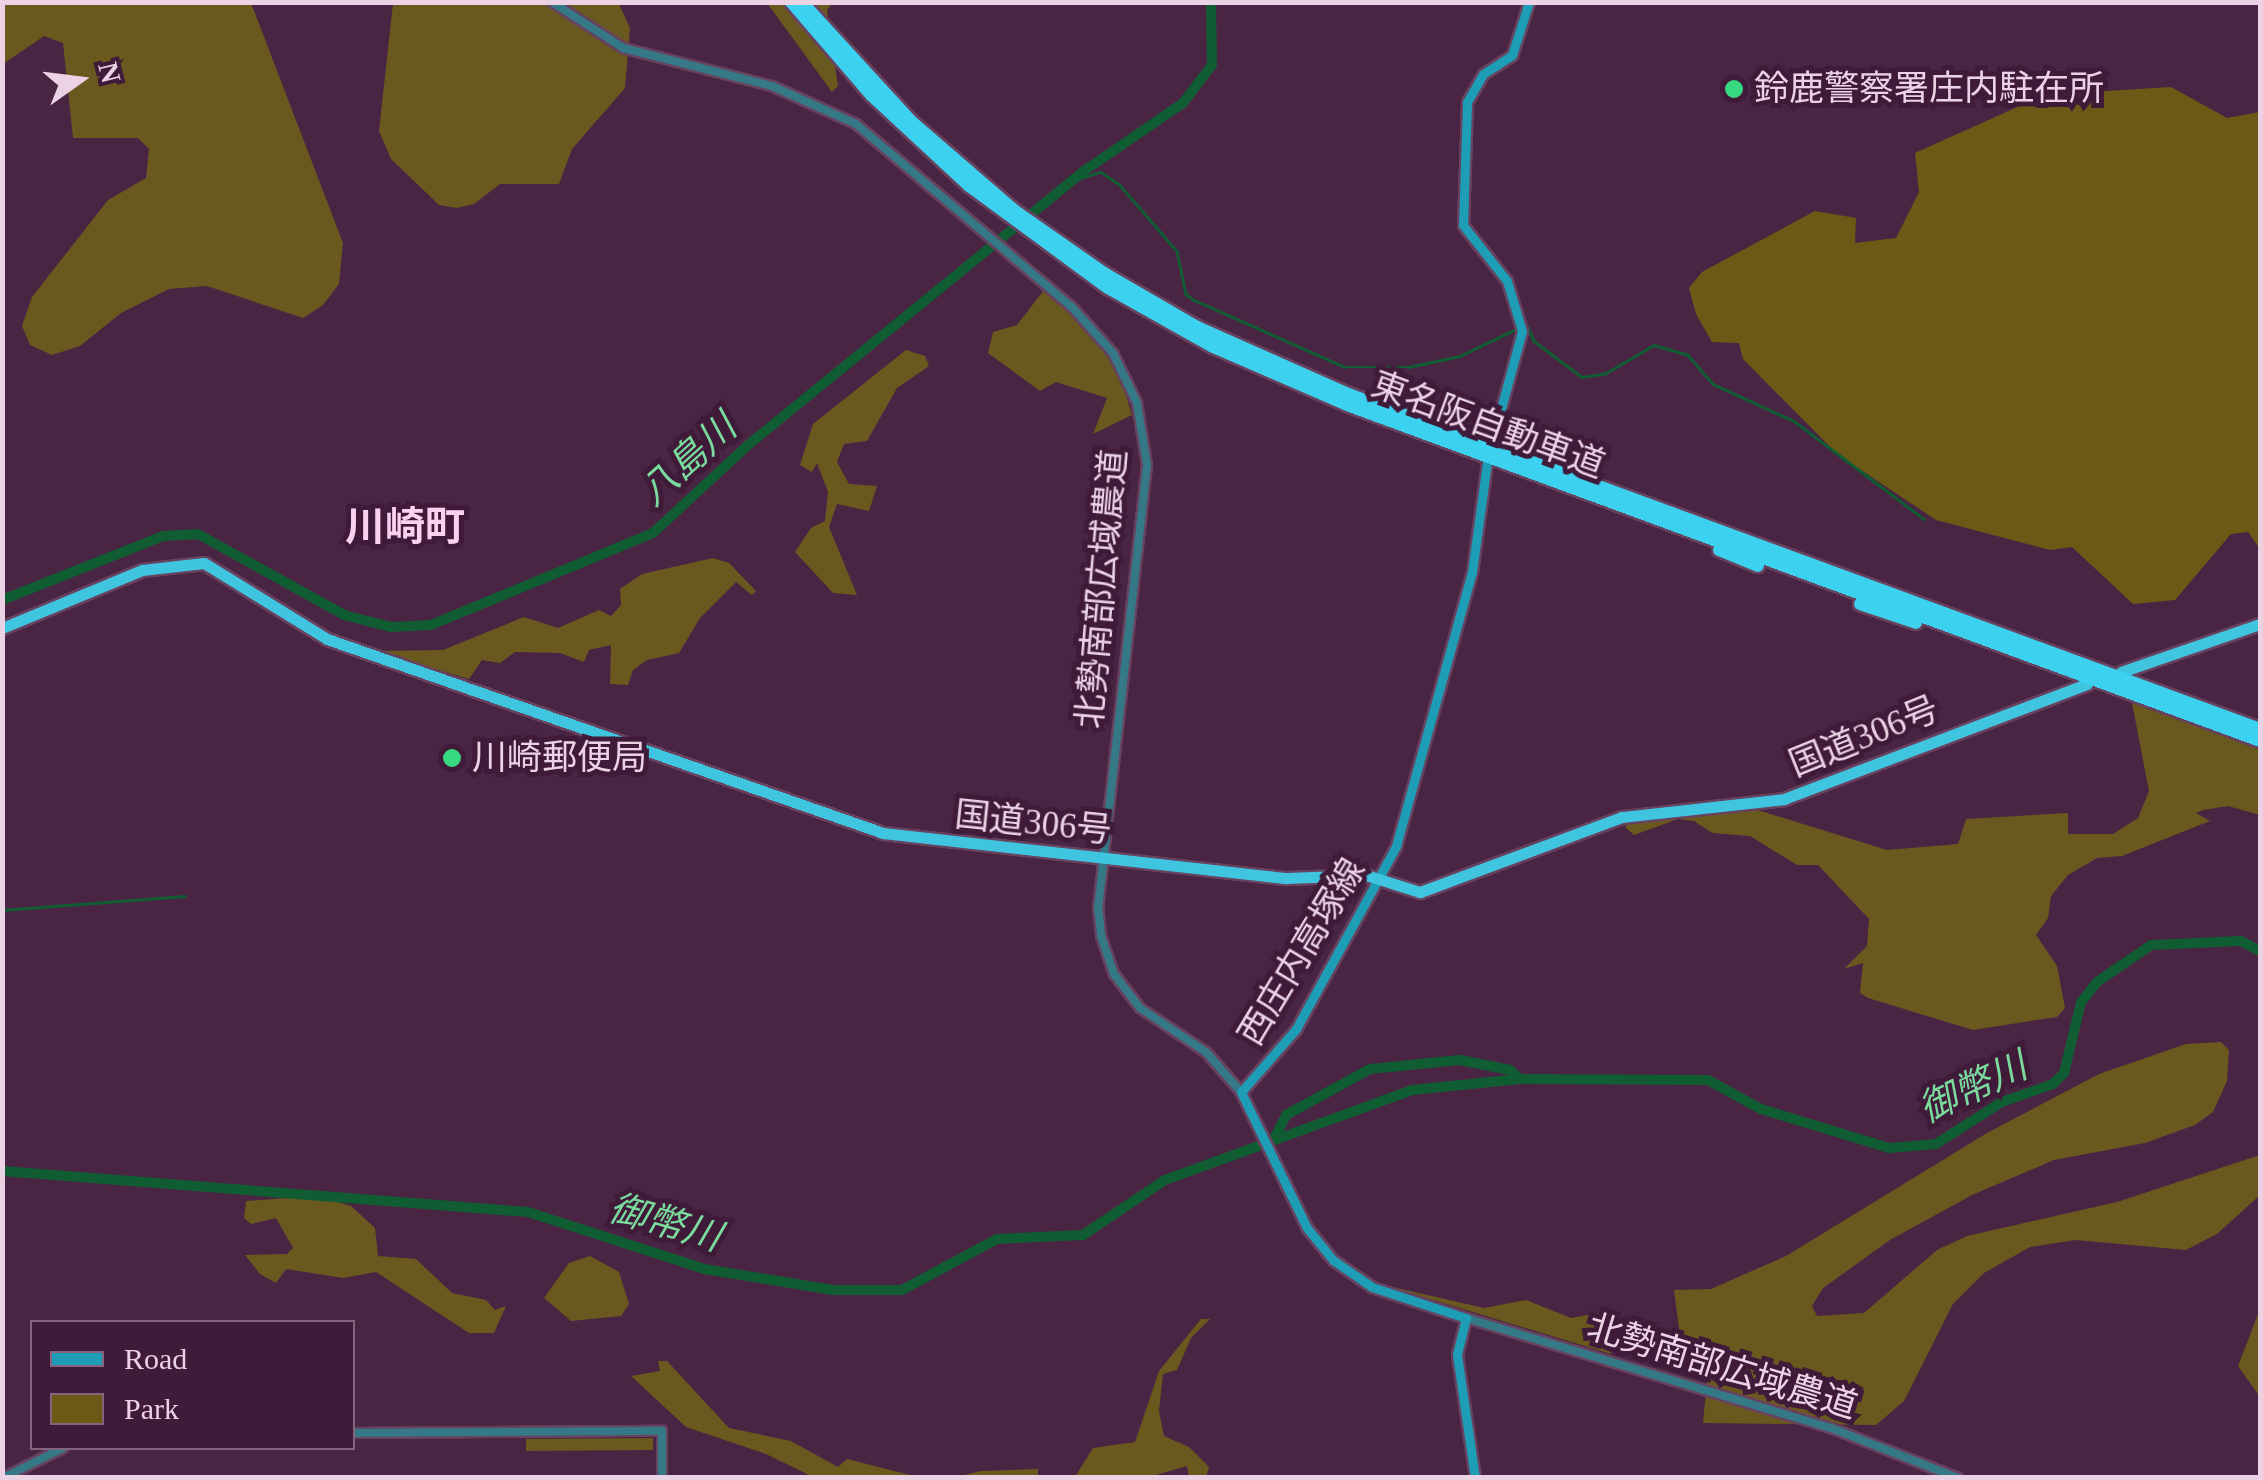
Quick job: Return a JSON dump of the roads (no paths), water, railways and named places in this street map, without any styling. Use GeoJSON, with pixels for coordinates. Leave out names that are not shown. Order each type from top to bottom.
{"type":"FeatureCollection","features":[{"type":"Feature","properties":{"kind":"highway","name":"東名阪自動車道"},"geometry":{"type":"LineString","coordinates":[[791,2],[893,116],[1010,213],[1140,308],[1282,379],[2260,741]]}},
{"type":"Feature","properties":{"kind":"highway","name":"東名阪自動車道"},"geometry":{"type":"LineString","coordinates":[[802,2],[901,112],[1010,213]]}},
{"type":"Feature","properties":{"kind":"highway","name":"東名阪自動車道"},"geometry":{"type":"LineString","coordinates":[[1046,240],[1197,326],[1348,394],[2260,730]]}},
{"type":"Feature","properties":{"kind":"highway"},"geometry":{"type":"LineString","coordinates":[[1624,507],[1758,566]]}},
{"type":"Feature","properties":{"kind":"highway","name":"国道306号"},"geometry":{"type":"LineString","coordinates":[[2,628],[142,570],[204,562],[327,639],[868,828],[1286,878],[1381,878],[1420,892],[1622,817],[1784,799],[2088,684]]}},
{"type":"Feature","properties":{"kind":"highway"},"geometry":{"type":"LineString","coordinates":[[1860,604],[2020,652]]}},
{"type":"Feature","properties":{"kind":"highway"},"geometry":{"type":"LineString","coordinates":[[2120,672],[2260,624]]}},
{"type":"Feature","properties":{"kind":"main road"},"geometry":{"type":"LineString","coordinates":[[1493,438],[1522,331],[1508,281],[1463,225],[1467,102],[1483,74],[1512,56],[1529,2]]}},
{"type":"Feature","properties":{"kind":"main road","name":"西庄内高塚線"},"geometry":{"type":"LineString","coordinates":[[1466,1318],[1357,1278],[1316,1240],[1241,1092],[1296,1029],[1396,846],[1472,572],[1487,463]]}},
{"type":"Feature","properties":{"kind":"main road"},"geometry":{"type":"LineString","coordinates":[[1466,1318],[1457,1354],[1475,1478]]}},
{"type":"Feature","properties":{"kind":"street","name":"北勢南部広域農道"},"geometry":{"type":"LineString","coordinates":[[552,2],[623,48],[772,86],[835,112],[1012,255],[1112,353],[1136,403],[1146,452],[1099,923],[1114,974],[1140,1008],[1206,1052],[1241,1092]]}},
{"type":"Feature","properties":{"kind":"street","name":"北勢南部広域農道"},"geometry":{"type":"LineString","coordinates":[[1466,1318],[1831,1428],[1958,1478]]}},
{"type":"Feature","properties":{"kind":"street"},"geometry":{"type":"LineString","coordinates":[[355,1433],[662,1431],[662,1478]]}},
{"type":"Feature","properties":{"kind":"street"},"geometry":{"type":"LineString","coordinates":[[3,1478],[59,1450]]}},
{"type":"Feature","properties":{"kind":"waterway","name":"八島川"},"geometry":{"type":"LineString","coordinates":[[2,600],[163,536],[198,534],[344,615],[391,627],[431,625],[653,533],[748,445],[1084,171],[1183,103],[1212,65],[1211,2]]}},
{"type":"Feature","properties":{"kind":"waterway"},"geometry":{"type":"LineString","coordinates":[[1074,180],[1101,172],[1120,185],[1177,251],[1186,294],[1194,300],[1345,367],[1408,367],[1460,356],[1516,329]]}},
{"type":"Feature","properties":{"kind":"waterway"},"geometry":{"type":"LineString","coordinates":[[1528,327],[1534,341],[1582,377],[1606,373],[1654,345],[1688,355],[1713,384],[1794,421],[1924,519]]}},
{"type":"Feature","properties":{"kind":"waterway"},"geometry":{"type":"LineString","coordinates":[[2,910],[184,896]]}},
{"type":"Feature","properties":{"kind":"waterway","name":"御幣川"},"geometry":{"type":"LineString","coordinates":[[2,1171],[528,1212],[704,1269],[833,1290],[902,1290],[997,1239],[1083,1235],[1165,1180],[1412,1090],[1520,1079],[1708,1080],[1761,1109],[1889,1148],[1936,1144],[2002,1102],[2053,1084],[2064,1073],[2081,1002],[2097,982],[2151,945],[2241,941],[2260,951]]}},
{"type":"Feature","properties":{"kind":"waterway","name":"御幣川"},"geometry":{"type":"LineString","coordinates":[[1275,1137],[1286,1115],[1370,1069],[1460,1060],[1510,1070],[1520,1079]]}},
{"type":"Feature","properties":{"kind":"place","name":"鈴鹿警察署庄内駐在所"},"geometry":{"type":"Point","coordinates":[1734,89]}},
{"type":"Feature","properties":{"kind":"place","name":"川崎郵便局"},"geometry":{"type":"Point","coordinates":[452,758]}},
{"type":"Feature","properties":{"kind":"district","name":"川崎町"},"geometry":{"type":"Point","coordinates":[405,527]}}]}
